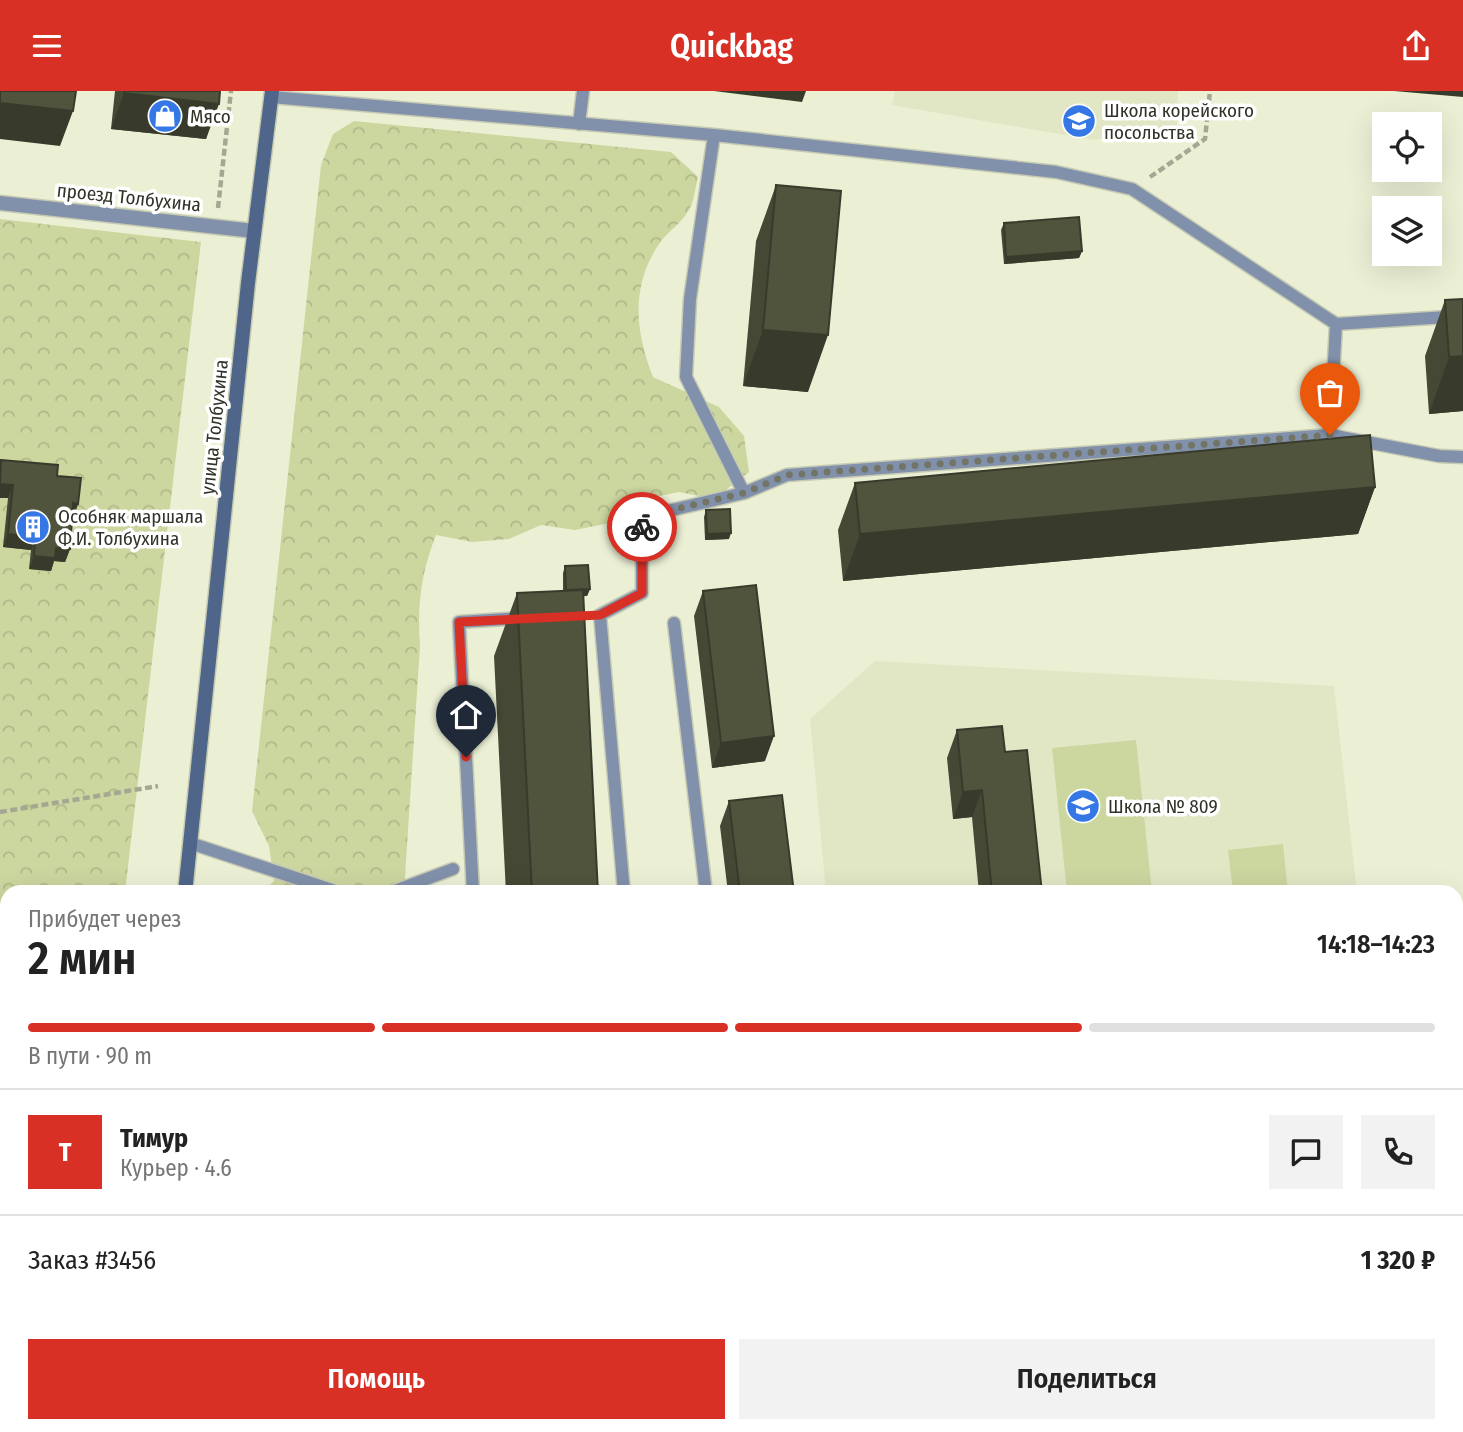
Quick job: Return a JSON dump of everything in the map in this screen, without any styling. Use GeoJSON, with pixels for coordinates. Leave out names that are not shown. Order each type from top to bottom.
{"type":"FeatureCollection","features":[{"type":"Feature","properties":{"kind":"main road","name":"улица Толбухина"},"geometry":{"type":"LineString","coordinates":[[185,885],[254,230],[272,94]]}},
{"type":"Feature","properties":{"kind":"street","name":"проезд Толбухина"},"geometry":{"type":"LineString","coordinates":[[0,203],[254,230]]}},
{"type":"Feature","properties":{"kind":"lane"},"geometry":{"type":"LineString","coordinates":[[579,124],[583,91]]}},
{"type":"Feature","properties":{"kind":"lane"},"geometry":{"type":"LineString","coordinates":[[272,94],[714,135],[1056,172],[1132,189],[1336,324],[1463,316]]}},
{"type":"Feature","properties":{"kind":"lane"},"geometry":{"type":"LineString","coordinates":[[714,135],[690,299],[686,377],[744,493]]}},
{"type":"Feature","properties":{"kind":"lane"},"geometry":{"type":"LineString","coordinates":[[1330,435],[1336,324]]}},
{"type":"Feature","properties":{"kind":"lane"},"geometry":{"type":"LineString","coordinates":[[623,885],[594,615],[642,593],[642,517],[744,493],[787,475],[1330,435],[1439,456],[1463,457]]}},
{"type":"Feature","properties":{"kind":"lane"},"geometry":{"type":"LineString","coordinates":[[473,885],[459,622],[536,618]]}},
{"type":"Feature","properties":{"kind":"lane"},"geometry":{"type":"LineString","coordinates":[[674,623],[705,885]]}},
{"type":"Feature","properties":{"kind":"lane"},"geometry":{"type":"LineString","coordinates":[[190,843],[317,885]]}},
{"type":"Feature","properties":{"kind":"lane"},"geometry":{"type":"LineString","coordinates":[[410,885],[453,869]]}},
{"type":"Feature","properties":{"kind":"path"},"geometry":{"type":"LineString","coordinates":[[216,226],[231,91]]}},
{"type":"Feature","properties":{"kind":"path"},"geometry":{"type":"LineString","coordinates":[[1132,189],[1205,139],[1210,91]]}},
{"type":"Feature","properties":{"kind":"path"},"geometry":{"type":"LineString","coordinates":[[0,812],[158,786]]}},
{"type":"Feature","properties":{"kind":"shaded area","name":"Школа корейского посольства"},"geometry":{"type":"Polygon","coordinates":[[[895,91],[1178,91],[1177,129],[1093,140],[892,105],[895,91]]]}},
{"type":"Feature","properties":{"kind":"shaded area","name":"Школа № 809"},"geometry":{"type":"Polygon","coordinates":[[[875,661],[1334,686],[1356,885],[825,885],[810,719],[875,661]]]}},
{"type":"Feature","properties":{"kind":"green space"},"geometry":{"type":"Polygon","coordinates":[[[354,121],[671,152],[698,177],[689,209],[661,241],[644,274],[639,308],[642,343],[653,377],[719,407],[744,436],[749,472],[714,499],[679,492],[644,499],[615,522],[575,530],[541,525],[509,539],[472,542],[436,535],[427,563],[420,603],[420,646],[404,885],[270,885],[274,881],[269,846],[252,811],[321,165],[333,134],[354,121]]]}},
{"type":"Feature","properties":{"kind":"green space"},"geometry":{"type":"Polygon","coordinates":[[[0,219],[201,242],[126,885],[0,885],[0,219]]]}},
{"type":"Feature","properties":{"kind":"green space"},"geometry":{"type":"Polygon","coordinates":[[[1136,740],[1151,885],[1066,885],[1052,748],[1136,740]]]}},
{"type":"Feature","properties":{"kind":"green space"},"geometry":{"type":"Polygon","coordinates":[[[1283,844],[1287,885],[1232,885],[1228,850],[1283,844]]]}},
{"type":"Feature","properties":{"kind":"building"},"geometry":{"type":"Polygon","coordinates":[[[0,91],[76,91],[73,111],[0,103],[0,91]]]}},
{"type":"Feature","properties":{"kind":"building"},"geometry":{"type":"Polygon","coordinates":[[[124,91],[220,91],[219,104],[124,91]]]}},
{"type":"Feature","properties":{"kind":"building"},"geometry":{"type":"Polygon","coordinates":[[[776,185],[841,191],[828,335],[763,330],[776,185]]]}},
{"type":"Feature","properties":{"kind":"building"},"geometry":{"type":"Polygon","coordinates":[[[1079,217],[1082,251],[1006,257],[1004,223],[1079,217]]]}},
{"type":"Feature","properties":{"kind":"building"},"geometry":{"type":"Polygon","coordinates":[[[1463,299],[1463,356],[1449,357],[1445,300],[1463,299]]]}},
{"type":"Feature","properties":{"kind":"building"},"geometry":{"type":"Polygon","coordinates":[[[1370,435],[1375,487],[860,534],[855,483],[1370,435]]]}},
{"type":"Feature","properties":{"kind":"building","name":"Особняк маршала Ф.И. Толбухина"},"geometry":{"type":"Polygon","coordinates":[[[1,460],[58,465],[57,476],[81,478],[78,504],[73,503],[70,549],[56,548],[55,558],[34,556],[35,537],[8,534],[13,485],[0,484],[1,460]]]}},
{"type":"Feature","properties":{"kind":"building"},"geometry":{"type":"Polygon","coordinates":[[[730,509],[731,533],[707,534],[706,510],[730,509]]]}},
{"type":"Feature","properties":{"kind":"building"},"geometry":{"type":"Polygon","coordinates":[[[588,565],[590,589],[566,590],[565,566],[588,565]]]}},
{"type":"Feature","properties":{"kind":"building"},"geometry":{"type":"Polygon","coordinates":[[[756,585],[774,736],[721,743],[703,591],[756,585]]]}},
{"type":"Feature","properties":{"kind":"building"},"geometry":{"type":"Polygon","coordinates":[[[583,590],[598,885],[532,885],[517,593],[583,590]]]}},
{"type":"Feature","properties":{"kind":"building"},"geometry":{"type":"Polygon","coordinates":[[[1002,726],[1005,752],[1027,750],[1041,885],[991,885],[982,790],[963,792],[957,730],[1002,726]]]}},
{"type":"Feature","properties":{"kind":"building"},"geometry":{"type":"Polygon","coordinates":[[[782,795],[793,885],[739,885],[729,801],[782,795]]]}},
{"type":"Feature","properties":{"kind":"way so far"},"geometry":{"type":"LineString","coordinates":[[642,527],[642,517],[744,493],[787,475],[1330,435]]}},
{"type":"Feature","properties":{"kind":"place","name":"Мясо"},"geometry":{"type":"Point","coordinates":[165,116]}},
{"type":"Feature","properties":{"kind":"place","name":"Школа корейского посольства"},"geometry":{"type":"Point","coordinates":[1079,121]}},
{"type":"Feature","properties":{"kind":"place","name":"Особняк маршала Ф.И. Толбухина"},"geometry":{"type":"Point","coordinates":[33,527]}},
{"type":"Feature","properties":{"kind":"place","name":"Школа № 809"},"geometry":{"type":"Point","coordinates":[1083,806]}},
{"type":"Feature","properties":{"kind":"route"},"geometry":{"type":"LineString","coordinates":[[466,757],[459,622],[600,615],[642,593],[642,527]]}}]}
